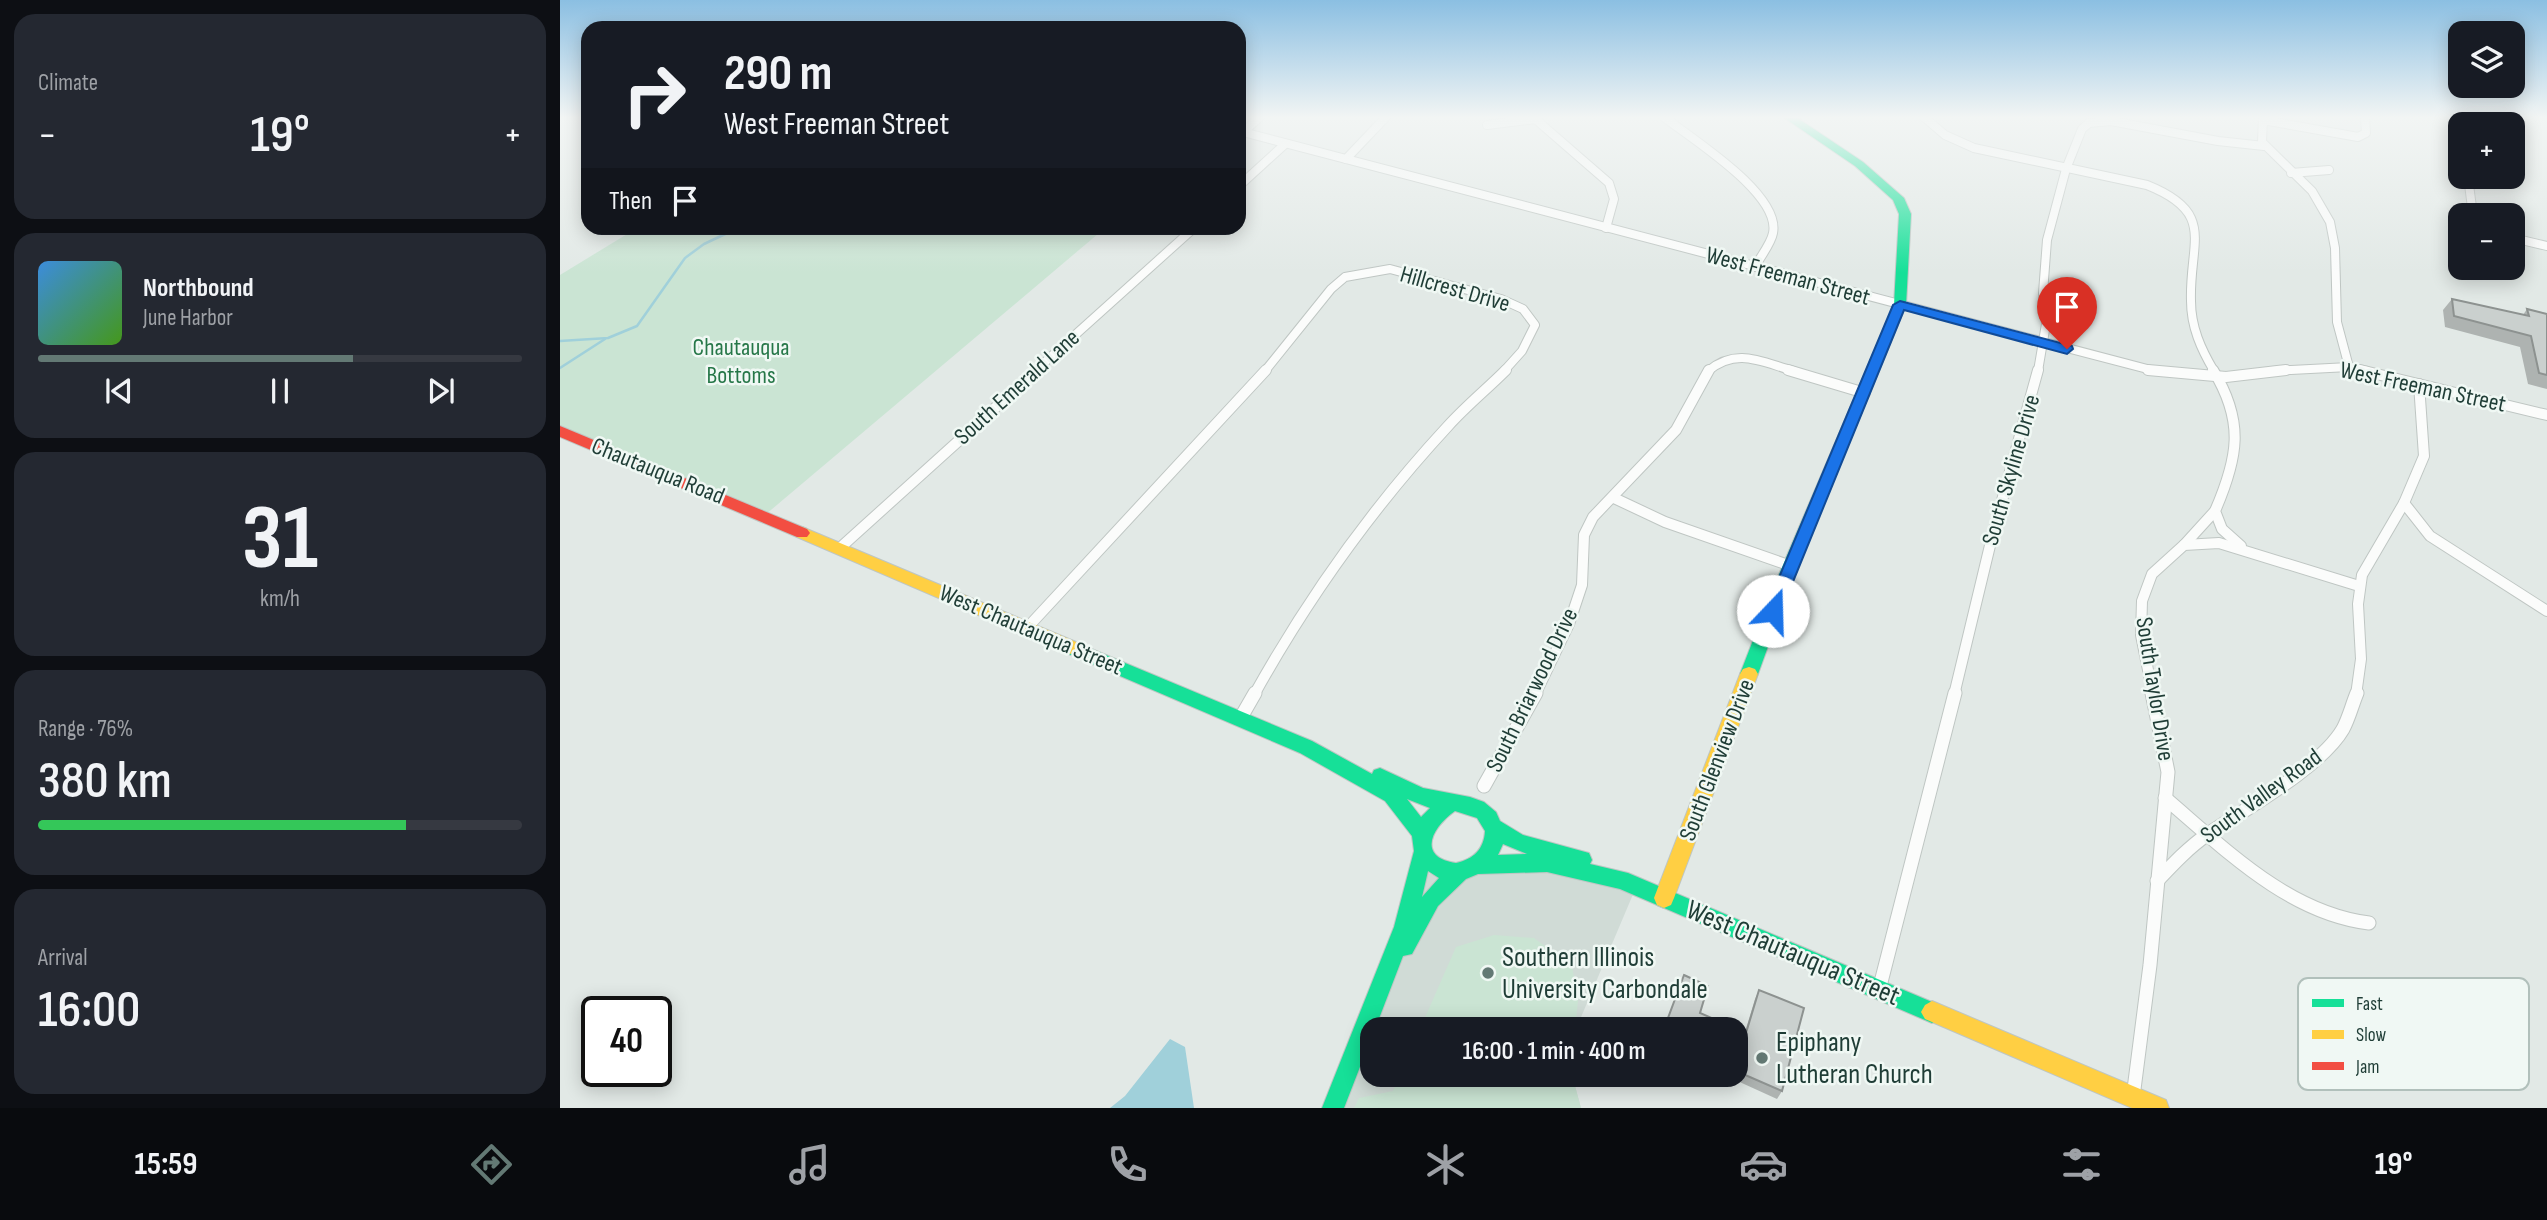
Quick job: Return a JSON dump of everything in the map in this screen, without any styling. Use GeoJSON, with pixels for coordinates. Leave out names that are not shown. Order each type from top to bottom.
{"type":"FeatureCollection","features":[{"type":"Feature","properties":{"kind":"street","name":"West Freeman Street"},"geometry":{"type":"LineString","coordinates":[[1383,169],[2161,373],[2217,377],[2300,368],[2349,367],[2547,415]]}},
{"type":"Feature","properties":{"kind":"street"},"geometry":{"type":"LineString","coordinates":[[1593,169],[1609,183],[1614,198],[1606,228]]}},
{"type":"Feature","properties":{"kind":"street"},"geometry":{"type":"LineString","coordinates":[[1731,169],[1771,209],[1773,233],[1755,267]]}},
{"type":"Feature","properties":{"kind":"street","name":"South Glenview Drive"},"geometry":{"type":"LineString","coordinates":[[1664,898],[1791,566],[1900,305],[1905,214],[1898,198],[1865,169]]}},
{"type":"Feature","properties":{"kind":"street"},"geometry":{"type":"LineString","coordinates":[[2066,169],[2157,188],[2187,207],[2194,222],[2196,246],[2192,321],[2204,354],[2234,413],[2238,438],[2238,453],[2231,477],[2215,511],[2222,528],[2246,549]]}},
{"type":"Feature","properties":{"kind":"street","name":"South Skyline Drive"},"geometry":{"type":"LineString","coordinates":[[1879,990],[1993,533],[2034,392],[2043,343],[2047,240],[2066,169]]}},
{"type":"Feature","properties":{"kind":"street"},"geometry":{"type":"LineString","coordinates":[[2287,169],[2317,197],[2330,222],[2337,248],[2336,318],[2340,344],[2349,367]]}},
{"type":"Feature","properties":{"kind":"street"},"geometry":{"type":"LineString","coordinates":[[2291,173],[2329,170]]}},
{"type":"Feature","properties":{"kind":"street","name":"South Emerald Lane"},"geometry":{"type":"LineString","coordinates":[[841,547],[1186,235]]}},
{"type":"Feature","properties":{"kind":"street"},"geometry":{"type":"LineString","coordinates":[[2525,241],[2547,246]]}},
{"type":"Feature","properties":{"kind":"street","name":"Hillcrest Drive"},"geometry":{"type":"LineString","coordinates":[[1027,628],[1279,356],[1331,289],[1345,277],[1390,270],[1501,299],[1523,309],[1535,325],[1533,335],[1522,351],[1431,443],[1353,540],[1309,601],[1240,719]]}},
{"type":"Feature","properties":{"kind":"street","name":"South Briarwood Drive"},"geometry":{"type":"LineString","coordinates":[[1484,786],[1535,696],[1569,624],[1582,585],[1584,535],[1593,517],[1676,430],[1709,370],[1730,357],[1749,358],[1865,393]]}},
{"type":"Feature","properties":{"kind":"street","name":"South Valley Road"},"geometry":{"type":"LineString","coordinates":[[2157,881],[2179,857],[2208,834],[2241,815],[2289,780],[2328,747],[2343,729],[2359,687],[2359,586],[2362,575],[2404,503],[2424,456],[2419,384]]}},
{"type":"Feature","properties":{"kind":"street","name":"Chautauqua Road"},"geometry":{"type":"LineString","coordinates":[[560,430],[757,511]]}},
{"type":"Feature","properties":{"kind":"street"},"geometry":{"type":"LineString","coordinates":[[1614,498],[1665,523],[1791,566]]}},
{"type":"Feature","properties":{"kind":"street"},"geometry":{"type":"LineString","coordinates":[[2404,503],[2439,543],[2547,611]]}},
{"type":"Feature","properties":{"kind":"street","name":"West Chautauqua Street"},"geometry":{"type":"LineString","coordinates":[[757,511],[1306,747],[1312,753],[1392,795],[1408,812],[1421,832]]}},
{"type":"Feature","properties":{"kind":"street","name":"South Taylor Drive"},"geometry":{"type":"LineString","coordinates":[[2133,1097],[2168,772],[2141,635],[2142,601],[2152,574],[2184,545],[2215,511]]}},
{"type":"Feature","properties":{"kind":"street"},"geometry":{"type":"LineString","coordinates":[[2184,545],[2219,543],[2246,549],[2359,586]]}},
{"type":"Feature","properties":{"kind":"street","name":"West Chautauqua Street"},"geometry":{"type":"LineString","coordinates":[[1306,747],[1315,747],[1347,760],[1414,794],[1450,804],[1465,803],[1478,807],[1488,816],[1494,828],[1519,843],[1592,864],[1614,872],[1621,880]]}},
{"type":"Feature","properties":{"kind":"street"},"geometry":{"type":"LineString","coordinates":[[2165,798],[2275,885],[2312,908],[2355,923],[2369,923]]}},
{"type":"Feature","properties":{"kind":"street"},"geometry":{"type":"LineString","coordinates":[[1333,1108],[1379,995],[1412,903],[1423,852],[1421,832],[1432,814],[1450,804]]}},
{"type":"Feature","properties":{"kind":"street"},"geometry":{"type":"LineString","coordinates":[[1478,865],[1491,850],[1494,828]]}},
{"type":"Feature","properties":{"kind":"street"},"geometry":{"type":"LineString","coordinates":[[1423,852],[1438,869],[1460,872]]}},
{"type":"Feature","properties":{"kind":"street","name":"West Chautauqua Street"},"geometry":{"type":"LineString","coordinates":[[1460,872],[1478,865],[1547,863],[1621,880],[2158,1108]]}},
{"type":"Feature","properties":{"kind":"street"},"geometry":{"type":"LineString","coordinates":[[1379,995],[1386,987],[1432,899],[1460,872]]}},
{"type":"Feature","properties":{"kind":"shaded area","name":"Southern Illinois University Carbondale"},"geometry":{"type":"Polygon","coordinates":[[[1415,868],[1439,877],[1515,868],[1562,871],[1634,892],[1581,1017],[1360,1017],[1415,868]]]}},
{"type":"Feature","properties":{"kind":"shaded area","name":"Southern Illinois University Carbondale"},"geometry":{"type":"Polygon","coordinates":[[[1360,1017],[1360,1087],[1575,1087],[1581,1108],[1324,1108],[1360,1017]]]}},
{"type":"Feature","properties":{"kind":"green space","name":"Chautauqua Bottoms"},"geometry":{"type":"Polygon","coordinates":[[[626,235],[1097,235],[765,515],[560,431],[560,275],[626,235]]]}},
{"type":"Feature","properties":{"kind":"green space"},"geometry":{"type":"Polygon","coordinates":[[[1494,935],[1534,938],[1572,966],[1578,1001],[1576,1017],[1425,1017],[1456,947],[1494,935]]]}},
{"type":"Feature","properties":{"kind":"green space"},"geometry":{"type":"Polygon","coordinates":[[[1395,1087],[1575,1087],[1581,1108],[1354,1108],[1359,1098],[1393,1091],[1395,1087]]]}},
{"type":"Feature","properties":{"kind":"water"},"geometry":{"type":"Polygon","coordinates":[[[1170,1039],[1185,1047],[1194,1108],[1110,1108],[1125,1096],[1170,1039]]]}},
{"type":"Feature","properties":{"kind":"building"},"geometry":{"type":"Polygon","coordinates":[[[2452,299],[2529,316],[2527,309],[2547,314],[2547,375],[2539,373],[2531,336],[2454,316],[2452,299]]]}},
{"type":"Feature","properties":{"kind":"building","name":"Epiphany Lutheran Church"},"geometry":{"type":"Polygon","coordinates":[[[1684,975],[1708,986],[1700,1013],[1709,1017],[1668,1017],[1684,975]]]}},
{"type":"Feature","properties":{"kind":"building","name":"Epiphany Lutheran Church"},"geometry":{"type":"Polygon","coordinates":[[[1759,990],[1804,1008],[1782,1091],[1748,1076],[1748,1026],[1759,990]]]}},
{"type":"Feature","properties":{"kind":"waterway"},"geometry":{"type":"LineString","coordinates":[[560,341],[608,338],[637,326],[685,258],[704,244],[723,235]]}},
{"type":"Feature","properties":{"kind":"waterway"},"geometry":{"type":"LineString","coordinates":[[560,368],[605,339]]}},
{"type":"Feature","properties":{"kind":"traffic: fast"},"geometry":{"type":"LineString","coordinates":[[1749,674],[1782,586],[1900,305],[1905,214],[1898,198],[1864,169]]}},
{"type":"Feature","properties":{"kind":"traffic: fast"},"geometry":{"type":"LineString","coordinates":[[1070,647],[1306,747],[1392,795],[1421,832]]}},
{"type":"Feature","properties":{"kind":"traffic: fast"},"geometry":{"type":"LineString","coordinates":[[1380,776],[1423,797],[1470,805],[1484,812],[1489,818],[1494,831],[1494,843],[1488,854],[1480,863],[1456,872],[1443,870],[1432,863],[1425,854],[1421,838],[1428,823],[1450,804]]}},
{"type":"Feature","properties":{"kind":"traffic: fast"},"geometry":{"type":"LineString","coordinates":[[1494,828],[1519,843],[1582,860]]}},
{"type":"Feature","properties":{"kind":"traffic: fast"},"geometry":{"type":"LineString","coordinates":[[1333,1108],[1404,927],[1423,852]]}},
{"type":"Feature","properties":{"kind":"traffic: fast"},"geometry":{"type":"LineString","coordinates":[[1478,865],[1547,863],[1621,880],[1932,1012]]}},
{"type":"Feature","properties":{"kind":"traffic: fast"},"geometry":{"type":"LineString","coordinates":[[1405,947],[1431,899],[1460,872]]}},
{"type":"Feature","properties":{"kind":"traffic: slow"},"geometry":{"type":"LineString","coordinates":[[802,533],[1070,647]]}},
{"type":"Feature","properties":{"kind":"traffic: slow"},"geometry":{"type":"LineString","coordinates":[[1664,898],[1749,674]]}},
{"type":"Feature","properties":{"kind":"traffic: slow"},"geometry":{"type":"LineString","coordinates":[[1932,1012],[2158,1108]]}},
{"type":"Feature","properties":{"kind":"traffic: jam"},"geometry":{"type":"LineString","coordinates":[[560,431],[802,533]]}},
{"type":"Feature","properties":{"kind":"place","name":"Southern Illinois University Carbondale"},"geometry":{"type":"Point","coordinates":[1488,973]}},
{"type":"Feature","properties":{"kind":"place","name":"Epiphany Lutheran Church"},"geometry":{"type":"Point","coordinates":[1762,1058]}},
{"type":"Feature","properties":{"kind":"route"},"geometry":{"type":"LineString","coordinates":[[1773,611],[1900,305],[2067,349]]}}]}
